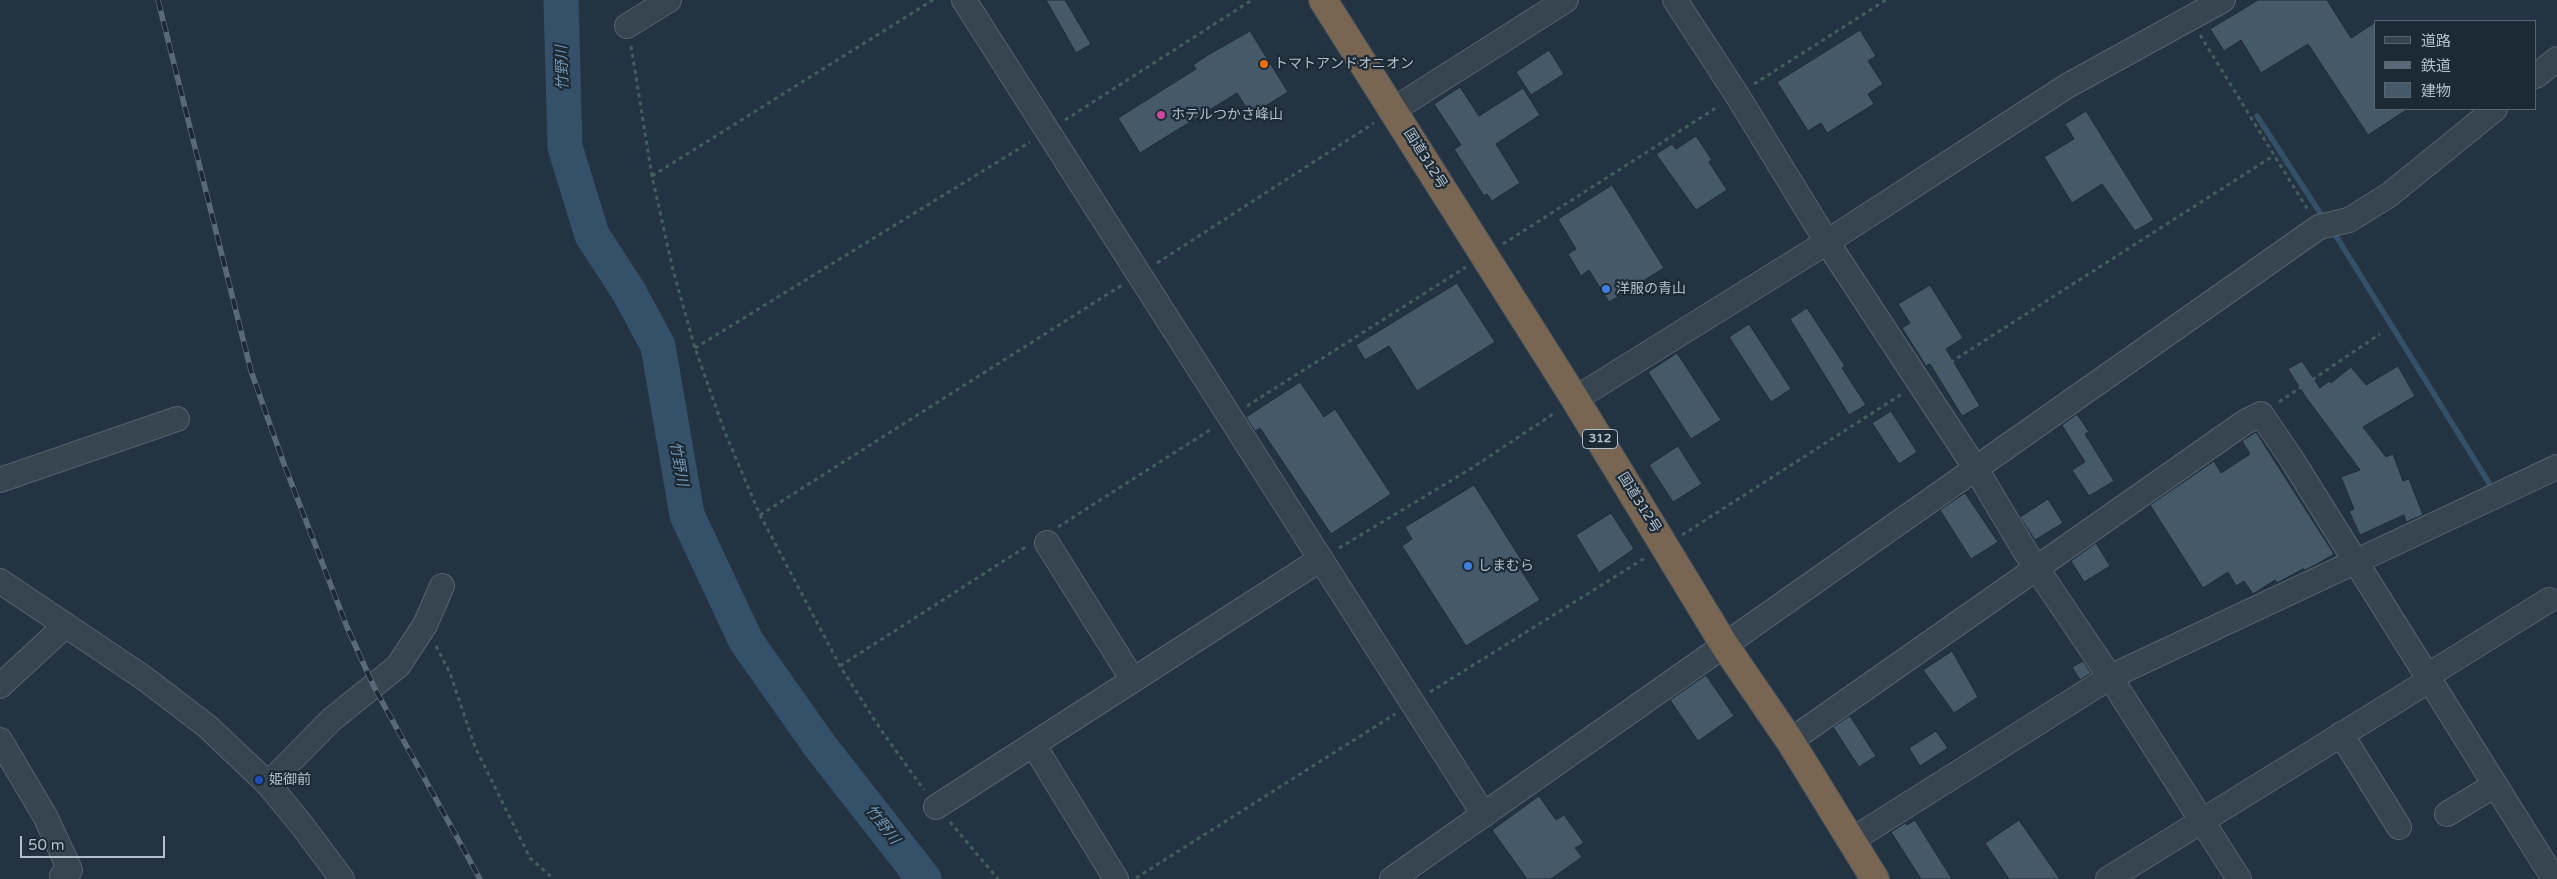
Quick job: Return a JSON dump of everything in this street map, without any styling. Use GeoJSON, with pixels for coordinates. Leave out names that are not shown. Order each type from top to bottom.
{"type":"FeatureCollection","features":[{"type":"Feature","properties":{"kind":"highway","name":"国道312号"},"geometry":{"type":"LineString","coordinates":[[1323,0],[1666,545],[1725,646],[1790,741],[1875,879]]}},
{"type":"Feature","properties":{"kind":"street"},"geometry":{"type":"LineString","coordinates":[[627,26],[668,0]]}},
{"type":"Feature","properties":{"kind":"street"},"geometry":{"type":"LineString","coordinates":[[964,0],[1484,815]]}},
{"type":"Feature","properties":{"kind":"street"},"geometry":{"type":"LineString","coordinates":[[1393,110],[1566,0]]}},
{"type":"Feature","properties":{"kind":"street"},"geometry":{"type":"LineString","coordinates":[[1675,0],[1737,95],[1827,242],[1976,469],[2036,567],[2110,677],[2239,879]]}},
{"type":"Feature","properties":{"kind":"street"},"geometry":{"type":"LineString","coordinates":[[1575,399],[1827,242],[2067,86],[2223,0]]}},
{"type":"Feature","properties":{"kind":"street"},"geometry":{"type":"LineString","coordinates":[[2537,75],[2557,59]]}},
{"type":"Feature","properties":{"kind":"street"},"geometry":{"type":"LineString","coordinates":[[1392,879],[2319,227],[2349,220],[2389,195],[2494,110]]}},
{"type":"Feature","properties":{"kind":"street"},"geometry":{"type":"LineString","coordinates":[[1790,741],[2245,422],[2262,414],[2554,879]]}},
{"type":"Feature","properties":{"kind":"street"},"geometry":{"type":"LineString","coordinates":[[0,480],[177,419]]}},
{"type":"Feature","properties":{"kind":"street"},"geometry":{"type":"LineString","coordinates":[[1852,840],[2110,677],[2557,467]]}},
{"type":"Feature","properties":{"kind":"street"},"geometry":{"type":"LineString","coordinates":[[1045,538],[1133,680]]}},
{"type":"Feature","properties":{"kind":"street"},"geometry":{"type":"LineString","coordinates":[[936,806],[1321,559]]}},
{"type":"Feature","properties":{"kind":"street"},"geometry":{"type":"LineString","coordinates":[[0,581],[144,678],[208,728],[268,784],[302,824],[342,879]]}},
{"type":"Feature","properties":{"kind":"street"},"geometry":{"type":"LineString","coordinates":[[268,784],[332,720],[398,666],[425,625],[442,586]]}},
{"type":"Feature","properties":{"kind":"street"},"geometry":{"type":"LineString","coordinates":[[2108,879],[2341,734],[2549,600]]}},
{"type":"Feature","properties":{"kind":"street"},"geometry":{"type":"LineString","coordinates":[[0,686],[66,625]]}},
{"type":"Feature","properties":{"kind":"street"},"geometry":{"type":"LineString","coordinates":[[2341,734],[2399,826]]}},
{"type":"Feature","properties":{"kind":"street"},"geometry":{"type":"LineString","coordinates":[[0,740],[45,816],[70,870],[61,878]]}},
{"type":"Feature","properties":{"kind":"street"},"geometry":{"type":"LineString","coordinates":[[1033,744],[1116,879]]}},
{"type":"Feature","properties":{"kind":"street"},"geometry":{"type":"LineString","coordinates":[[2448,814],[2495,785]]}},
{"type":"Feature","properties":{"kind":"path"},"geometry":{"type":"LineString","coordinates":[[652,176],[933,0]]}},
{"type":"Feature","properties":{"kind":"path"},"geometry":{"type":"LineString","coordinates":[[695,348],[1048,131],[1252,0]]}},
{"type":"Feature","properties":{"kind":"path"},"geometry":{"type":"LineString","coordinates":[[840,666],[1045,538],[1230,417],[1886,0]]}},
{"type":"Feature","properties":{"kind":"path"},"geometry":{"type":"LineString","coordinates":[[2191,19],[2273,156],[2319,227]]}},
{"type":"Feature","properties":{"kind":"path"},"geometry":{"type":"LineString","coordinates":[[627,26],[652,176],[673,270],[695,348],[724,430],[760,515],[840,666],[881,730],[936,806],[998,879]]}},
{"type":"Feature","properties":{"kind":"path"},"geometry":{"type":"LineString","coordinates":[[760,515],[1140,274],[1393,110]]}},
{"type":"Feature","properties":{"kind":"path"},"geometry":{"type":"LineString","coordinates":[[1136,879],[1666,545],[2273,156]]}},
{"type":"Feature","properties":{"kind":"path"},"geometry":{"type":"LineString","coordinates":[[2262,414],[2380,334]]}},
{"type":"Feature","properties":{"kind":"path"},"geometry":{"type":"LineString","coordinates":[[1321,559],[1472,468],[1575,399]]}},
{"type":"Feature","properties":{"kind":"path"},"geometry":{"type":"LineString","coordinates":[[425,625],[450,673],[474,748],[530,858],[554,879]]}},
{"type":"Feature","properties":{"kind":"building"},"geometry":{"type":"Polygon","coordinates":[[[1046,0],[1065,0],[1091,44],[1076,53],[1046,0]]]}},
{"type":"Feature","properties":{"kind":"building"},"geometry":{"type":"Polygon","coordinates":[[[2258,0],[2327,0],[2351,38],[2374,23],[2374,110],[2406,110],[2368,135],[2308,44],[2261,73],[2241,40],[2224,51],[2210,29],[2258,0]]]}},
{"type":"Feature","properties":{"kind":"building"},"geometry":{"type":"Polygon","coordinates":[[[1860,30],[1876,56],[1868,61],[1883,84],[1868,94],[1874,104],[1827,133],[1821,123],[1808,131],[1777,82],[1860,30]]]}},
{"type":"Feature","properties":{"kind":"building"},"geometry":{"type":"Polygon","coordinates":[[[1250,31],[1288,92],[1251,115],[1237,93],[1140,153],[1118,118],[1196,69],[1193,65],[1208,55],[1250,31]]]}},
{"type":"Feature","properties":{"kind":"building"},"geometry":{"type":"Polygon","coordinates":[[[1549,50],[1564,74],[1531,95],[1516,72],[1549,50]]]}},
{"type":"Feature","properties":{"kind":"building"},"geometry":{"type":"Polygon","coordinates":[[[1460,87],[1479,116],[1523,88],[1540,115],[1496,144],[1520,183],[1492,201],[1487,194],[1484,196],[1454,149],[1461,145],[1434,104],[1460,87]]]}},
{"type":"Feature","properties":{"kind":"building"},"geometry":{"type":"Polygon","coordinates":[[[2086,111],[2154,220],[2135,231],[2102,184],[2072,203],[2044,157],[2074,139],[2065,124],[2086,111]]]}},
{"type":"Feature","properties":{"kind":"building"},"geometry":{"type":"Polygon","coordinates":[[[1696,136],[1712,160],[1709,162],[1727,190],[1696,210],[1656,154],[1672,144],[1676,149],[1696,136]]]}},
{"type":"Feature","properties":{"kind":"building"},"geometry":{"type":"Polygon","coordinates":[[[1612,185],[1664,268],[1609,302],[1589,270],[1581,276],[1568,254],[1576,249],[1558,219],[1612,185]]]}},
{"type":"Feature","properties":{"kind":"building"},"geometry":{"type":"Polygon","coordinates":[[[1457,283],[1495,342],[1417,391],[1389,346],[1365,360],[1356,345],[1457,283]]]}},
{"type":"Feature","properties":{"kind":"building"},"geometry":{"type":"Polygon","coordinates":[[[1930,285],[1963,338],[1946,349],[1980,406],[1962,416],[1930,364],[1926,366],[1902,328],[1910,323],[1898,304],[1930,285]]]}},
{"type":"Feature","properties":{"kind":"building"},"geometry":{"type":"Polygon","coordinates":[[[1807,308],[1845,366],[1842,368],[1866,405],[1849,415],[1790,319],[1807,308]]]}},
{"type":"Feature","properties":{"kind":"building"},"geometry":{"type":"Polygon","coordinates":[[[1749,324],[1791,389],[1771,402],[1729,337],[1749,324]]]}},
{"type":"Feature","properties":{"kind":"building"},"geometry":{"type":"Polygon","coordinates":[[[1677,353],[1721,420],[1691,439],[1648,372],[1677,353]]]}},
{"type":"Feature","properties":{"kind":"building"},"geometry":{"type":"Polygon","coordinates":[[[2302,361],[2320,388],[2329,381],[2331,383],[2351,367],[2366,385],[2398,366],[2415,396],[2363,427],[2386,457],[2393,454],[2403,481],[2409,479],[2423,515],[2406,522],[2404,515],[2360,535],[2349,511],[2354,509],[2341,477],[2360,470],[2305,396],[2288,369],[2302,361]]]}},
{"type":"Feature","properties":{"kind":"building"},"geometry":{"type":"Polygon","coordinates":[[[1300,382],[1324,417],[1335,409],[1391,494],[1331,534],[1260,428],[1255,431],[1246,417],[1300,382]]]}},
{"type":"Feature","properties":{"kind":"building"},"geometry":{"type":"Polygon","coordinates":[[[1891,411],[1917,452],[1899,464],[1872,423],[1891,411]]]}},
{"type":"Feature","properties":{"kind":"building"},"geometry":{"type":"Polygon","coordinates":[[[2077,414],[2089,432],[2085,434],[2114,481],[2089,496],[2072,470],[2085,462],[2062,425],[2077,414]]]}},
{"type":"Feature","properties":{"kind":"building"},"geometry":{"type":"Polygon","coordinates":[[[2256,432],[2334,554],[2277,583],[2275,580],[2253,594],[2244,581],[2236,586],[2228,572],[2203,588],[2150,505],[2214,461],[2221,473],[2250,454],[2242,441],[2256,432]]]}},
{"type":"Feature","properties":{"kind":"building"},"geometry":{"type":"Polygon","coordinates":[[[1678,446],[1702,484],[1673,502],[1649,465],[1678,446]]]}},
{"type":"Feature","properties":{"kind":"building","name":"しまむら"},"geometry":{"type":"Polygon","coordinates":[[[1474,485],[1524,564],[1519,567],[1540,600],[1466,646],[1402,546],[1412,539],[1405,527],[1474,485]]]}},
{"type":"Feature","properties":{"kind":"building"},"geometry":{"type":"Polygon","coordinates":[[[1965,493],[1998,542],[1971,559],[1940,510],[1965,493]]]}},
{"type":"Feature","properties":{"kind":"building"},"geometry":{"type":"Polygon","coordinates":[[[2048,499],[2063,523],[2035,540],[2020,517],[2048,499]]]}},
{"type":"Feature","properties":{"kind":"building"},"geometry":{"type":"Polygon","coordinates":[[[1611,513],[1634,549],[1599,573],[1576,535],[1611,513]]]}},
{"type":"Feature","properties":{"kind":"building"},"geometry":{"type":"Polygon","coordinates":[[[2096,543],[2110,566],[2084,582],[2071,561],[2096,543]]]}},
{"type":"Feature","properties":{"kind":"building"},"geometry":{"type":"Polygon","coordinates":[[[1952,651],[1978,697],[1954,713],[1923,670],[1952,651]]]}},
{"type":"Feature","properties":{"kind":"building"},"geometry":{"type":"Polygon","coordinates":[[[2083,661],[2091,673],[2080,680],[2072,667],[2083,661]]]}},
{"type":"Feature","properties":{"kind":"building"},"geometry":{"type":"Polygon","coordinates":[[[1706,675],[1734,716],[1698,741],[1670,700],[1706,675]]]}},
{"type":"Feature","properties":{"kind":"building"},"geometry":{"type":"Polygon","coordinates":[[[1850,716],[1876,756],[1859,767],[1833,727],[1850,716]]]}},
{"type":"Feature","properties":{"kind":"building"},"geometry":{"type":"Polygon","coordinates":[[[1936,731],[1948,748],[1920,766],[1909,748],[1936,731]]]}},
{"type":"Feature","properties":{"kind":"building"},"geometry":{"type":"Polygon","coordinates":[[[1539,796],[1556,820],[1564,815],[1584,843],[1575,848],[1582,857],[1551,879],[1527,879],[1492,830],[1539,796]]]}},
{"type":"Feature","properties":{"kind":"building"},"geometry":{"type":"Polygon","coordinates":[[[1915,820],[1952,879],[1921,879],[1891,832],[1905,823],[1907,825],[1915,820]]]}},
{"type":"Feature","properties":{"kind":"building"},"geometry":{"type":"Polygon","coordinates":[[[2019,820],[2060,879],[2009,879],[1985,843],[2019,820]]]}},
{"type":"Feature","properties":{"kind":"waterway","name":"竹野川"},"geometry":{"type":"LineString","coordinates":[[561,0],[565,147],[592,235],[629,292],[658,346],[687,515],[746,641],[820,746],[924,879]]}},
{"type":"Feature","properties":{"kind":"waterway"},"geometry":{"type":"LineString","coordinates":[[2257,116],[2324,219]]}},
{"type":"Feature","properties":{"kind":"waterway"},"geometry":{"type":"LineString","coordinates":[[2333,231],[2489,483]]}},
{"type":"Feature","properties":{"kind":"railway"},"geometry":{"type":"LineString","coordinates":[[158,0],[251,371],[284,464],[347,627],[374,687],[480,879]]}},
{"type":"Feature","properties":{"kind":"place","name":"トマトアンドオニオン"},"geometry":{"type":"Point","coordinates":[1264,64]}},
{"type":"Feature","properties":{"kind":"place","name":"ホテルつかさ峰山"},"geometry":{"type":"Point","coordinates":[1161,115]}},
{"type":"Feature","properties":{"kind":"place","name":"洋服の青山"},"geometry":{"type":"Point","coordinates":[1606,289]}},
{"type":"Feature","properties":{"kind":"place","name":"しまむら"},"geometry":{"type":"Point","coordinates":[1468,566]}},
{"type":"Feature","properties":{"kind":"place","name":"姫御前"},"geometry":{"type":"Point","coordinates":[259,780]}}]}
